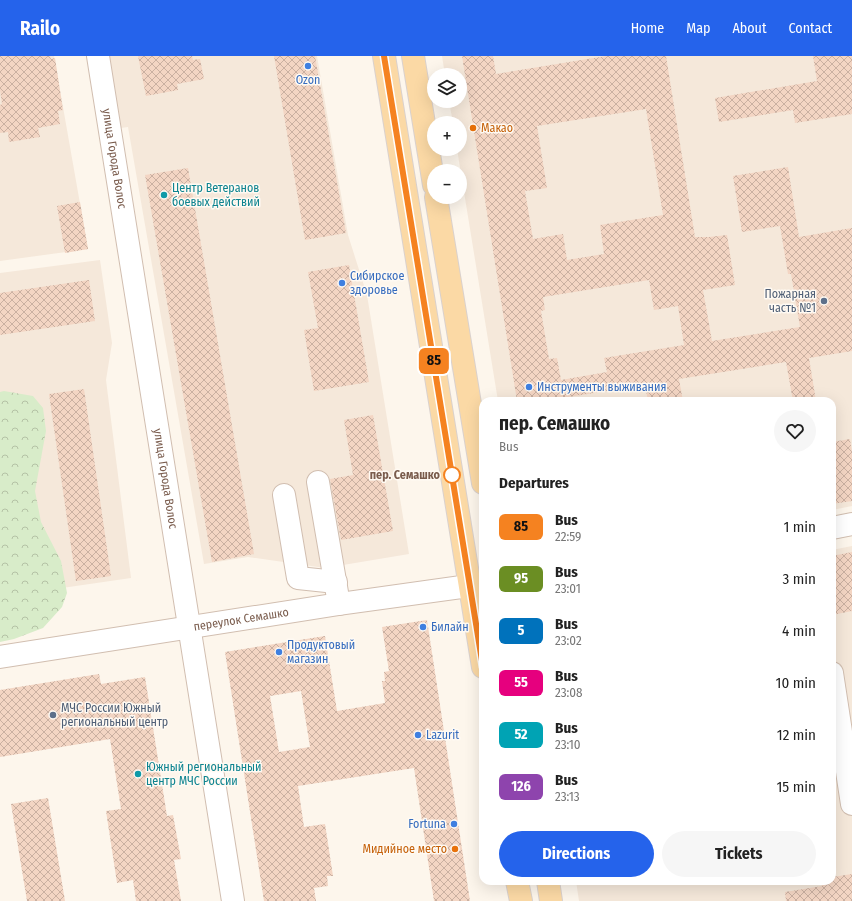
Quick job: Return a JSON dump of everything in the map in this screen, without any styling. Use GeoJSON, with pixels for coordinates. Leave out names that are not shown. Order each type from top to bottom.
{"type":"FeatureCollection","features":[{"type":"Feature","properties":{"kind":"main road"},"geometry":{"type":"LineString","coordinates":[[384,56],[476,585],[479,620]]}},
{"type":"Feature","properties":{"kind":"main road"},"geometry":{"type":"LineString","coordinates":[[413,56],[430,164]]}},
{"type":"Feature","properties":{"kind":"main road"},"geometry":{"type":"LineString","coordinates":[[437,204],[479,459]]}},
{"type":"Feature","properties":{"kind":"main road"},"geometry":{"type":"LineString","coordinates":[[519,885],[521,901]]}},
{"type":"Feature","properties":{"kind":"main road"},"geometry":{"type":"LineString","coordinates":[[549,885],[551,901]]}},
{"type":"Feature","properties":{"kind":"street","name":"улица Города Волос"},"geometry":{"type":"LineString","coordinates":[[98,56],[233,901]]}},
{"type":"Feature","properties":{"kind":"street"},"geometry":{"type":"LineString","coordinates":[[318,482],[340,604]]}},
{"type":"Feature","properties":{"kind":"street"},"geometry":{"type":"LineString","coordinates":[[284,495],[298,578],[336,582]]}},
{"type":"Feature","properties":{"kind":"street"},"geometry":{"type":"LineString","coordinates":[[836,527],[852,524]]}},
{"type":"Feature","properties":{"kind":"street","name":"переулок Семашко"},"geometry":{"type":"LineString","coordinates":[[0,657],[340,604],[476,585]]}},
{"type":"Feature","properties":{"kind":"street"},"geometry":{"type":"LineString","coordinates":[[836,699],[852,804]]}},
{"type":"Feature","properties":{"kind":"shaded area"},"geometry":{"type":"Polygon","coordinates":[[[0,56],[54,56],[88,249],[0,261],[0,56]]]}},
{"type":"Feature","properties":{"kind":"shaded area"},"geometry":{"type":"Polygon","coordinates":[[[101,56],[317,56],[348,235],[367,295],[409,554],[325,568],[248,557],[204,564],[128,127],[113,129],[101,56]]]}},
{"type":"Feature","properties":{"kind":"shaded area"},"geometry":{"type":"Polygon","coordinates":[[[442,56],[852,56],[852,506],[836,509],[836,397],[497,397],[466,204],[467,164],[459,164],[458,156],[467,156],[467,116],[452,116],[450,108],[467,108],[467,68],[444,68],[442,56]]]}},
{"type":"Feature","properties":{"kind":"shaded area"},"geometry":{"type":"Polygon","coordinates":[[[100,260],[112,343],[106,380],[131,578],[0,597],[0,273],[100,260]]]}},
{"type":"Feature","properties":{"kind":"shaded area"},"geometry":{"type":"Polygon","coordinates":[[[852,546],[852,901],[579,901],[577,885],[836,885],[836,549],[852,546]]]}},
{"type":"Feature","properties":{"kind":"green space"},"geometry":{"type":"Polygon","coordinates":[[[4,391],[33,396],[43,408],[46,431],[35,491],[41,522],[61,561],[67,593],[62,607],[43,628],[14,639],[0,642],[0,392],[4,391]]]}},
{"type":"Feature","properties":{"kind":"building"},"geometry":{"type":"Polygon","coordinates":[[[0,56],[50,56],[51,59],[55,58],[63,110],[58,111],[60,124],[38,128],[40,137],[9,142],[8,132],[0,133],[0,105],[2,104],[0,90],[0,56]]]}},
{"type":"Feature","properties":{"kind":"building"},"geometry":{"type":"Polygon","coordinates":[[[138,56],[192,56],[193,60],[200,59],[204,79],[177,84],[178,90],[146,96],[138,56]]]}},
{"type":"Feature","properties":{"kind":"building"},"geometry":{"type":"Polygon","coordinates":[[[274,56],[315,56],[346,233],[305,240],[274,56]]]}},
{"type":"Feature","properties":{"kind":"building"},"geometry":{"type":"Polygon","coordinates":[[[462,56],[493,56],[496,74],[606,56],[666,56],[695,237],[727,235],[735,285],[703,290],[712,341],[800,327],[791,274],[788,274],[780,226],[742,232],[733,176],[788,167],[799,237],[852,228],[852,351],[809,358],[815,397],[792,397],[786,362],[679,379],[682,397],[647,397],[645,385],[568,397],[516,397],[467,87],[467,68],[464,68],[462,56]],[[646,109],[537,126],[547,188],[525,191],[533,239],[563,234],[567,260],[604,254],[600,225],[663,215],[646,109]],[[649,280],[543,297],[545,310],[541,311],[549,359],[557,358],[561,380],[607,372],[604,358],[684,345],[678,306],[654,310],[649,280]]]}},
{"type":"Feature","properties":{"kind":"building"},"geometry":{"type":"Polygon","coordinates":[[[813,56],[852,56],[852,114],[795,123],[793,110],[719,122],[715,98],[817,81],[813,56]]]}},
{"type":"Feature","properties":{"kind":"building"},"geometry":{"type":"Polygon","coordinates":[[[188,168],[254,554],[212,562],[145,175],[188,168]]]}},
{"type":"Feature","properties":{"kind":"building"},"geometry":{"type":"Polygon","coordinates":[[[80,202],[88,249],[65,253],[57,206],[80,202]]]}},
{"type":"Feature","properties":{"kind":"building"},"geometry":{"type":"Polygon","coordinates":[[[349,265],[369,382],[314,391],[304,330],[318,328],[308,272],[349,265]]]}},
{"type":"Feature","properties":{"kind":"building"},"geometry":{"type":"Polygon","coordinates":[[[89,280],[95,321],[0,335],[0,293],[89,280]]]}},
{"type":"Feature","properties":{"kind":"building"},"geometry":{"type":"Polygon","coordinates":[[[84,389],[111,576],[76,581],[49,394],[84,389]]]}},
{"type":"Feature","properties":{"kind":"building"},"geometry":{"type":"Polygon","coordinates":[[[373,415],[393,531],[341,540],[330,479],[353,475],[344,420],[373,415]]]}},
{"type":"Feature","properties":{"kind":"building"},"geometry":{"type":"Polygon","coordinates":[[[850,439],[852,452],[852,501],[836,503],[836,441],[850,439]]]}},
{"type":"Feature","properties":{"kind":"building"},"geometry":{"type":"Polygon","coordinates":[[[852,552],[852,611],[836,614],[836,555],[852,552]]]}},
{"type":"Feature","properties":{"kind":"building"},"geometry":{"type":"Polygon","coordinates":[[[427,620],[470,901],[434,901],[414,768],[298,786],[304,827],[325,824],[333,876],[327,876],[328,886],[314,888],[316,901],[264,901],[225,652],[325,636],[337,711],[385,703],[382,681],[385,681],[384,672],[389,671],[382,627],[427,620]],[[301,691],[270,696],[279,752],[310,747],[301,691]]]}},
{"type":"Feature","properties":{"kind":"building"},"geometry":{"type":"Polygon","coordinates":[[[99,674],[101,684],[145,677],[167,816],[173,815],[181,859],[174,860],[181,901],[136,901],[133,880],[117,883],[106,811],[121,809],[110,739],[0,757],[0,690],[99,674]]]}},
{"type":"Feature","properties":{"kind":"building"},"geometry":{"type":"Polygon","coordinates":[[[48,798],[65,901],[27,901],[11,804],[48,798]]]}},
{"type":"Feature","properties":{"kind":"building"},"geometry":{"type":"Polygon","coordinates":[[[852,874],[852,901],[786,901],[785,892],[822,885],[836,885],[836,876],[852,874]]]}},
{"type":"Feature","properties":{"kind":"bus line","name":"85"},"geometry":{"type":"LineString","coordinates":[[384,56],[479,642]]}},
{"type":"Feature","properties":{"kind":"place","name":"Ozon"},"geometry":{"type":"Point","coordinates":[308,66]}},
{"type":"Feature","properties":{"kind":"place","name":"Макао"},"geometry":{"type":"Point","coordinates":[473,128]}},
{"type":"Feature","properties":{"kind":"place","name":"Центр Ветеранов боевых действий"},"geometry":{"type":"Point","coordinates":[164,195]}},
{"type":"Feature","properties":{"kind":"place","name":"Сибирское здоровье"},"geometry":{"type":"Point","coordinates":[342,283]}},
{"type":"Feature","properties":{"kind":"place","name":"Пожарная часть №1"},"geometry":{"type":"Point","coordinates":[824,301]}},
{"type":"Feature","properties":{"kind":"place","name":"Инструменты выживания"},"geometry":{"type":"Point","coordinates":[529,387]}},
{"type":"Feature","properties":{"kind":"place","name":"пер. Семашко"},"geometry":{"type":"Point","coordinates":[452,475]}},
{"type":"Feature","properties":{"kind":"place","name":"Билайн"},"geometry":{"type":"Point","coordinates":[423,627]}},
{"type":"Feature","properties":{"kind":"place","name":"Продуктовый магазин"},"geometry":{"type":"Point","coordinates":[279,652]}},
{"type":"Feature","properties":{"kind":"place","name":"МЧС России Южный региональный центр"},"geometry":{"type":"Point","coordinates":[53,715]}},
{"type":"Feature","properties":{"kind":"place","name":"Lazurit"},"geometry":{"type":"Point","coordinates":[418,735]}},
{"type":"Feature","properties":{"kind":"place","name":"Южный региональный центр МЧС России"},"geometry":{"type":"Point","coordinates":[138,774]}},
{"type":"Feature","properties":{"kind":"place","name":"Fortuna"},"geometry":{"type":"Point","coordinates":[454,824]}},
{"type":"Feature","properties":{"kind":"place","name":"Мидийное место"},"geometry":{"type":"Point","coordinates":[455,849]}}]}
